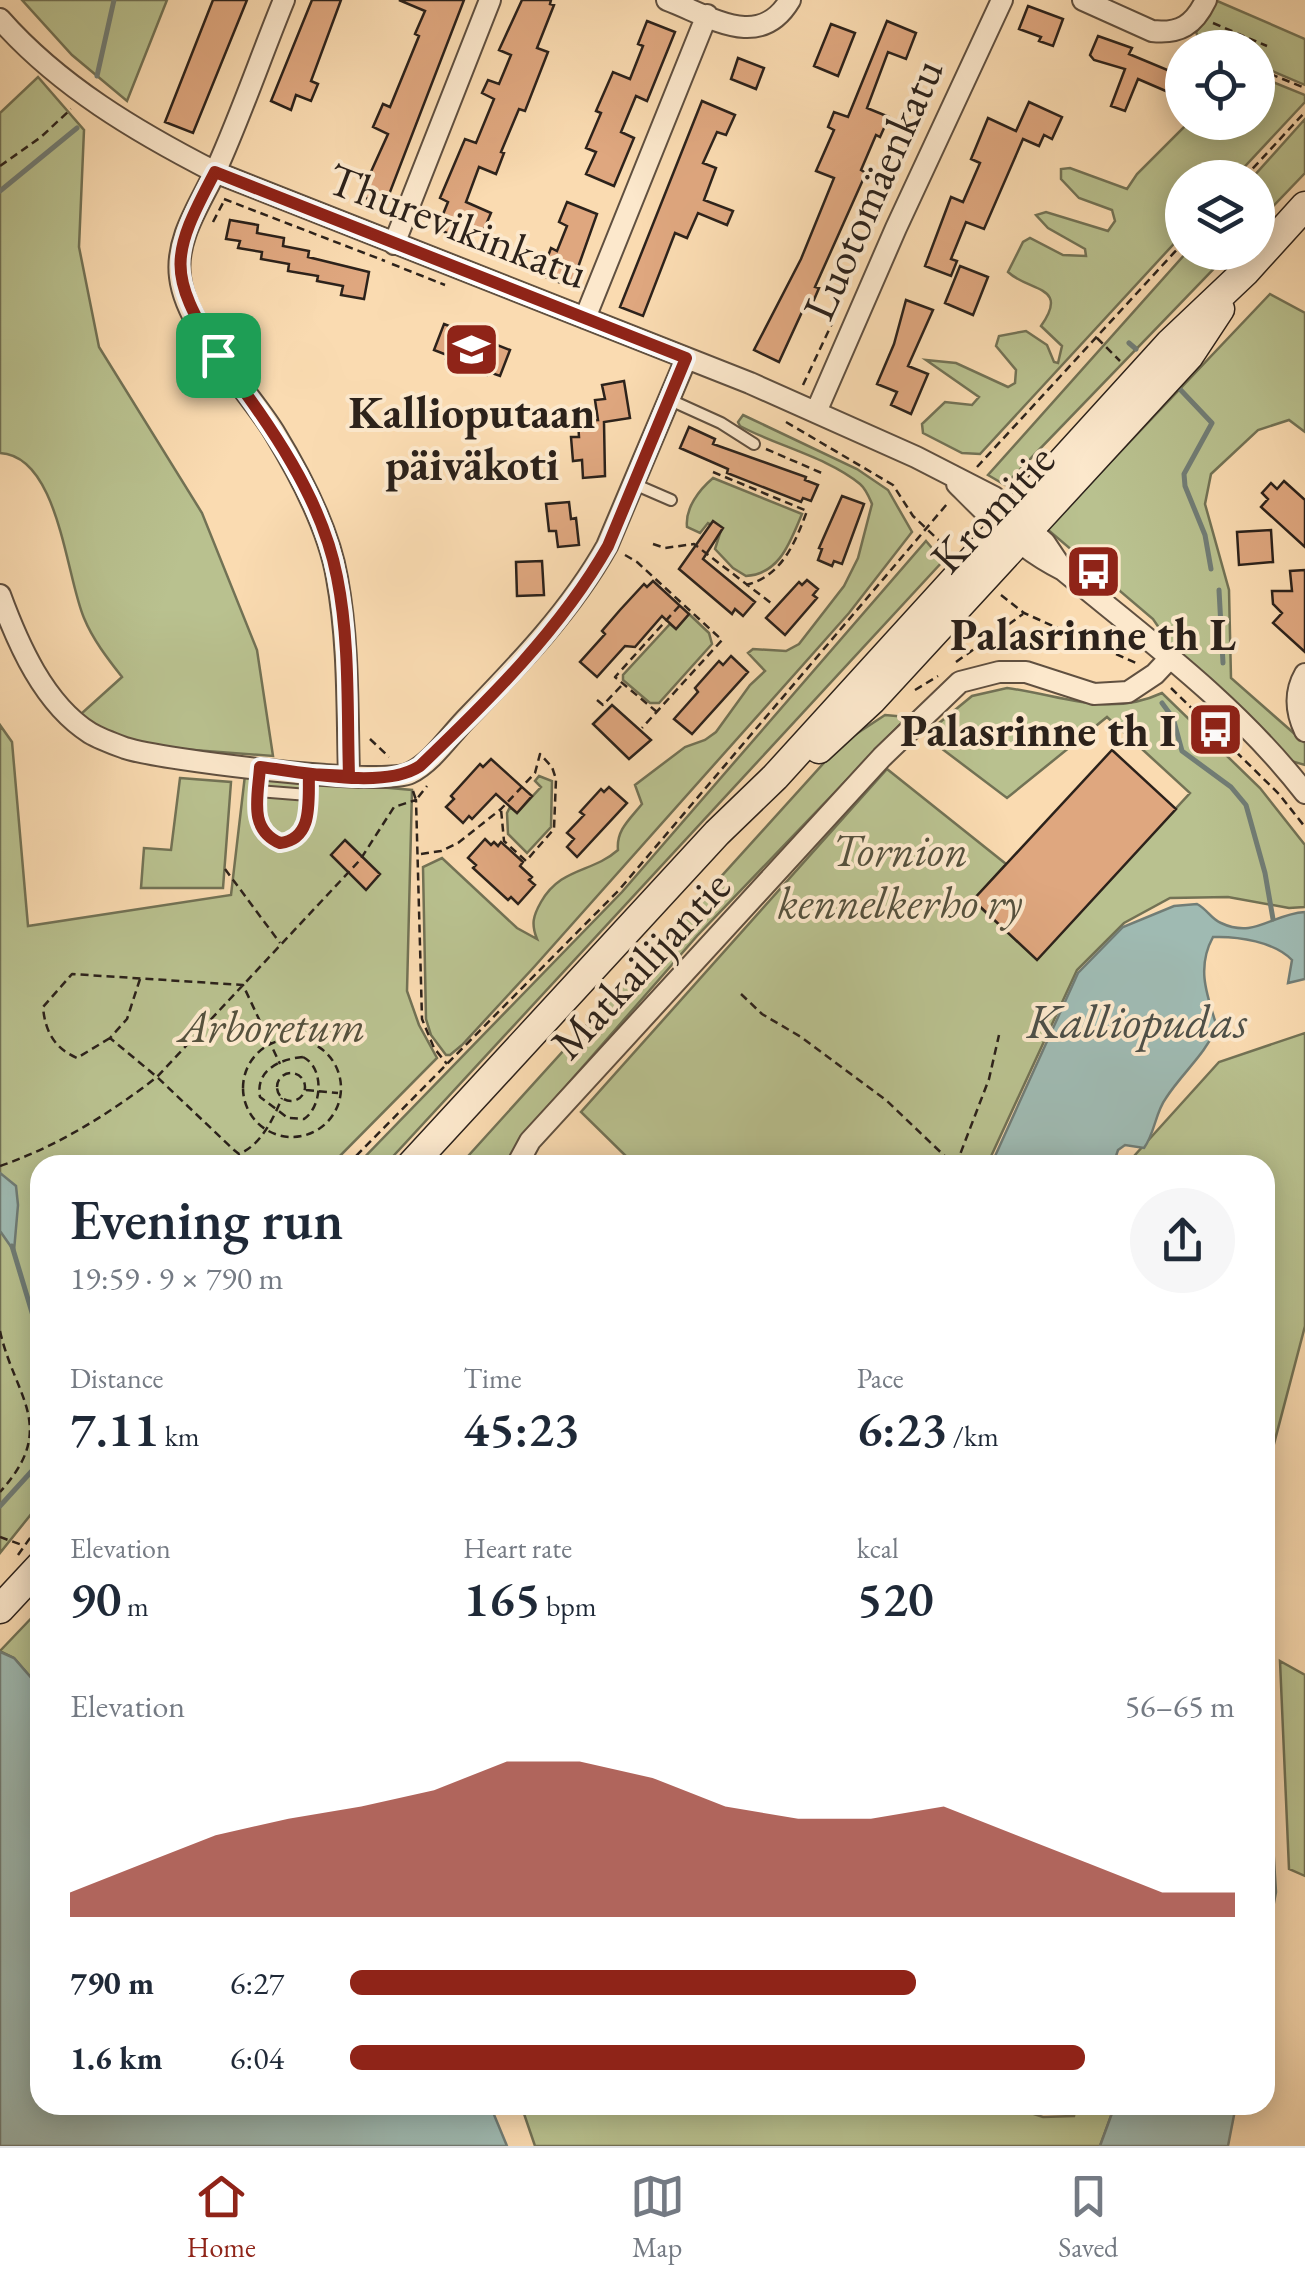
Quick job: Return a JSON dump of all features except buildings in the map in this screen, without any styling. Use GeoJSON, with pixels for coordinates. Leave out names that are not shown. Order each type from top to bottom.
{"type":"FeatureCollection","features":[{"type":"Feature","properties":{"kind":"main road","name":"Kromitie"},"geometry":{"type":"LineString","coordinates":[[420,1155],[717,834],[1015,528],[1170,343],[1245,272],[1305,206]]}},
{"type":"Feature","properties":{"kind":"main road"},"geometry":{"type":"LineString","coordinates":[[0,1609],[26,1562]]}},
{"type":"Feature","properties":{"kind":"street"},"geometry":{"type":"LineString","coordinates":[[284,0],[215,172],[193,216],[181,249],[180,277],[189,308],[273,431],[312,503],[337,574],[346,645],[349,776]]}},
{"type":"Feature","properties":{"kind":"street"},"geometry":{"type":"LineString","coordinates":[[394,244],[490,0]]}},
{"type":"Feature","properties":{"kind":"street"},"geometry":{"type":"LineString","coordinates":[[667,0],[741,28],[763,27],[777,18],[790,0]]}},
{"type":"Feature","properties":{"kind":"street","name":"Luotomäenkatu"},"geometry":{"type":"LineString","coordinates":[[816,412],[1002,0]]}},
{"type":"Feature","properties":{"kind":"street"},"geometry":{"type":"LineString","coordinates":[[1083,0],[1152,31],[1177,30],[1202,9]]}},
{"type":"Feature","properties":{"kind":"street"},"geometry":{"type":"LineString","coordinates":[[585,318],[707,15]]}},
{"type":"Feature","properties":{"kind":"street","name":"Thurevikinkatu"},"geometry":{"type":"LineString","coordinates":[[0,19],[84,94],[158,142],[215,172],[816,412],[994,496],[1015,528],[1045,542],[1063,570],[1170,658],[1270,752],[1305,793]]}},
{"type":"Feature","properties":{"kind":"street"},"geometry":{"type":"LineString","coordinates":[[0,595],[12,629],[41,680],[64,710],[90,733],[125,748],[260,767],[309,784],[349,776],[386,779],[408,774],[538,645],[591,575],[608,546],[686,358]]}},
{"type":"Feature","properties":{"kind":"street","name":"Matkailijantie"},"geometry":{"type":"LineString","coordinates":[[522,1155],[530,1141],[882,757],[960,682],[998,672],[1026,672],[1094,694],[1128,692],[1170,658]]}},
{"type":"Feature","properties":{"kind":"street"},"geometry":{"type":"LineString","coordinates":[[1305,674],[1297,691],[1297,708],[1305,731]]}},
{"type":"Feature","properties":{"kind":"lane"},"geometry":{"type":"LineString","coordinates":[[668,399],[754,444]]}},
{"type":"Feature","properties":{"kind":"lane"},"geometry":{"type":"LineString","coordinates":[[633,484],[671,500]]}},
{"type":"Feature","properties":{"kind":"lane"},"geometry":{"type":"LineString","coordinates":[[258,791],[309,784],[307,820],[301,834],[291,842],[280,843],[260,829],[257,818],[258,791],[260,767]]}},
{"type":"Feature","properties":{"kind":"path"},"geometry":{"type":"LineString","coordinates":[[1202,9],[1239,30]]}},
{"type":"Feature","properties":{"kind":"path"},"geometry":{"type":"LineString","coordinates":[[1275,76],[1305,88]]}},
{"type":"Feature","properties":{"kind":"path"},"geometry":{"type":"LineString","coordinates":[[0,166],[41,138],[72,108]]}},
{"type":"Feature","properties":{"kind":"path"},"geometry":{"type":"LineString","coordinates":[[1261,160],[1305,112]]}},
{"type":"Feature","properties":{"kind":"path"},"geometry":{"type":"LineString","coordinates":[[976,468],[1165,263]]}},
{"type":"Feature","properties":{"kind":"path"},"geometry":{"type":"LineString","coordinates":[[1096,338],[1124,364]]}},
{"type":"Feature","properties":{"kind":"path"},"geometry":{"type":"LineString","coordinates":[[754,444],[824,474]]}},
{"type":"Feature","properties":{"kind":"path"},"geometry":{"type":"LineString","coordinates":[[714,472],[807,510],[787,556],[760,581],[746,585]]}},
{"type":"Feature","properties":{"kind":"path"},"geometry":{"type":"LineString","coordinates":[[357,1155],[620,890],[950,501]]}},
{"type":"Feature","properties":{"kind":"path"},"geometry":{"type":"LineString","coordinates":[[653,544],[665,548],[694,544],[771,604]]}},
{"type":"Feature","properties":{"kind":"path"},"geometry":{"type":"LineString","coordinates":[[608,546],[637,562],[722,640],[642,728]]}},
{"type":"Feature","properties":{"kind":"path"},"geometry":{"type":"LineString","coordinates":[[657,712],[615,677],[682,603]]}},
{"type":"Feature","properties":{"kind":"path"},"geometry":{"type":"LineString","coordinates":[[906,690],[919,690],[1024,613]]}},
{"type":"Feature","properties":{"kind":"path"},"geometry":{"type":"LineString","coordinates":[[597,700],[603,705],[623,684]]}},
{"type":"Feature","properties":{"kind":"path"},"geometry":{"type":"LineString","coordinates":[[419,854],[441,851],[458,843],[501,809],[535,772],[540,754],[552,767],[556,779],[554,828],[526,860],[504,841],[501,809]]}},
{"type":"Feature","properties":{"kind":"path"},"geometry":{"type":"LineString","coordinates":[[33,1155],[119,1106],[157,1077],[360,860],[394,807],[416,800],[422,1019],[434,1048],[448,1065]]}},
{"type":"Feature","properties":{"kind":"path"},"geometry":{"type":"LineString","coordinates":[[225,869],[281,944]]}},
{"type":"Feature","properties":{"kind":"path"},"geometry":{"type":"LineString","coordinates":[[140,977],[127,1019],[110,1038],[77,1058],[65,1053],[50,1038],[44,1018],[46,1000],[72,974],[140,977],[243,985]]}},
{"type":"Feature","properties":{"kind":"path"},"geometry":{"type":"LineString","coordinates":[[243,985],[280,1064]]}},
{"type":"Feature","properties":{"kind":"path"},"geometry":{"type":"LineString","coordinates":[[741,994],[762,1014],[801,1037],[886,1100],[944,1155]]}},
{"type":"Feature","properties":{"kind":"path"},"geometry":{"type":"LineString","coordinates":[[959,1155],[990,1080],[999,1035]]}},
{"type":"Feature","properties":{"kind":"path"},"geometry":{"type":"LineString","coordinates":[[110,1038],[239,1154],[246,1153],[266,1130],[282,1098],[277,1085],[286,1074],[300,1077],[305,1090]]}},
{"type":"Feature","properties":{"kind":"path"},"geometry":{"type":"LineString","coordinates":[[284,1038],[314,1043],[335,1064],[341,1094],[336,1110],[313,1132],[298,1137],[281,1136],[266,1130],[246,1108],[242,1093],[248,1064],[270,1043],[284,1038]]}},
{"type":"Feature","properties":{"kind":"path"},"geometry":{"type":"LineString","coordinates":[[304,1057],[318,1071],[316,1105],[304,1119],[288,1118],[260,1097],[263,1074],[280,1064],[304,1057]]}},
{"type":"Feature","properties":{"kind":"path"},"geometry":{"type":"LineString","coordinates":[[305,1090],[341,1094]]}},
{"type":"Feature","properties":{"kind":"path"},"geometry":{"type":"LineString","coordinates":[[282,1098],[294,1101],[305,1090]]}},
{"type":"Feature","properties":{"kind":"path"},"geometry":{"type":"LineString","coordinates":[[0,1166],[30,1156]]}},
{"type":"Feature","properties":{"kind":"path"},"geometry":{"type":"LineString","coordinates":[[0,1331],[4,1350],[24,1390],[29,1422],[29,1448],[17,1474],[0,1492]]}},
{"type":"Feature","properties":{"kind":"path"},"geometry":{"type":"LineString","coordinates":[[0,1536],[26,1562]]}},
{"type":"Feature","properties":{"kind":"green space"},"geometry":{"type":"Polygon","coordinates":[[[22,0],[167,0],[127,101],[72,55],[22,0]]]}},
{"type":"Feature","properties":{"kind":"green space"},"geometry":{"type":"Polygon","coordinates":[[[1215,0],[1305,39],[1305,85],[1275,72],[1275,30],[1197,30],[1215,0]]]}},
{"type":"Feature","properties":{"kind":"green space"},"geometry":{"type":"Polygon","coordinates":[[[38,77],[84,130],[79,247],[99,347],[202,513],[257,650],[273,756],[181,749],[176,764],[72,722],[122,677],[84,618],[48,496],[20,459],[0,453],[0,113],[38,77]]]}},
{"type":"Feature","properties":{"kind":"green space"},"geometry":{"type":"Polygon","coordinates":[[[1275,83],[1305,95],[1305,102],[1275,134],[1275,83]]]}},
{"type":"Feature","properties":{"kind":"green space"},"geometry":{"type":"Polygon","coordinates":[[[1305,119],[1305,173],[1275,204],[1275,160],[1268,160],[1305,119]]]}},
{"type":"Feature","properties":{"kind":"green space"},"geometry":{"type":"Polygon","coordinates":[[[1171,140],[1270,140],[1251,160],[1165,160],[1165,253],[980,454],[962,453],[923,433],[922,424],[945,402],[972,405],[979,397],[926,360],[956,363],[1008,387],[1015,383],[1016,370],[996,346],[999,336],[1026,331],[1047,345],[1058,363],[1062,346],[1041,326],[1049,313],[1049,296],[1008,272],[1023,242],[1030,238],[1063,255],[1086,256],[1085,249],[1048,228],[1036,215],[1046,212],[1108,231],[1115,221],[1112,210],[1079,198],[1061,179],[1061,169],[1070,168],[1127,189],[1171,140]]]}},
{"type":"Feature","properties":{"kind":"green space"},"geometry":{"type":"Polygon","coordinates":[[[1171,270],[1213,270],[1005,485],[988,475],[1171,270]]]}},
{"type":"Feature","properties":{"kind":"green space"},"geometry":{"type":"Polygon","coordinates":[[[1270,294],[1305,313],[1305,432],[1289,420],[1258,430],[1211,474],[1205,504],[1229,590],[1231,678],[1305,743],[1305,765],[1291,761],[1168,641],[1153,619],[1047,529],[1270,294]]]}},
{"type":"Feature","properties":{"kind":"green space"},"geometry":{"type":"Polygon","coordinates":[[[743,415],[857,469],[888,490],[912,532],[849,613],[534,967],[462,1045],[446,1055],[431,1035],[426,1019],[423,867],[442,858],[517,928],[537,939],[535,916],[549,891],[567,876],[618,850],[622,831],[642,804],[635,785],[685,747],[716,732],[765,671],[748,653],[753,649],[786,651],[799,644],[844,586],[858,558],[872,504],[864,488],[833,466],[740,426],[743,415]]]}},
{"type":"Feature","properties":{"kind":"green space"},"geometry":{"type":"Polygon","coordinates":[[[713,478],[802,514],[782,555],[758,574],[746,576],[715,549],[721,530],[708,523],[700,533],[687,527],[694,500],[713,478]]]}},
{"type":"Feature","properties":{"kind":"green space"},"geometry":{"type":"Polygon","coordinates":[[[926,541],[943,561],[394,1155],[367,1155],[622,892],[926,541]]]}},
{"type":"Feature","properties":{"kind":"green space"},"geometry":{"type":"Polygon","coordinates":[[[689,614],[709,633],[712,644],[659,703],[650,703],[623,680],[623,675],[670,624],[676,629],[689,614]]]}},
{"type":"Feature","properties":{"kind":"green space","name":"Tornion kennelkerho ry"},"geometry":{"type":"Polygon","coordinates":[[[1007,688],[1085,702],[1123,704],[1162,693],[1260,788],[1305,845],[1305,907],[1289,908],[1228,897],[1170,898],[1124,923],[1077,970],[992,1155],[625,1155],[581,1112],[887,769],[1006,864],[973,901],[1037,959],[1190,793],[1107,717],[1007,798],[937,745],[933,728],[972,696],[1007,688]]]}},
{"type":"Feature","properties":{"kind":"green space"},"geometry":{"type":"Polygon","coordinates":[[[885,715],[907,717],[697,936],[525,1133],[513,1155],[469,1155],[841,744],[885,715]]]}},
{"type":"Feature","properties":{"kind":"green space","name":"Arboretum"},"geometry":{"type":"Polygon","coordinates":[[[0,725],[12,742],[28,926],[231,895],[245,775],[412,790],[407,991],[437,1058],[341,1155],[30,1155],[30,1516],[0,1553],[0,725]]]}},
{"type":"Feature","properties":{"kind":"green space"},"geometry":{"type":"Polygon","coordinates":[[[539,776],[552,781],[551,827],[527,853],[508,834],[507,813],[510,807],[517,813],[541,787],[535,781],[539,776]]]}},
{"type":"Feature","properties":{"kind":"green space"},"geometry":{"type":"Polygon","coordinates":[[[180,778],[231,782],[223,888],[141,888],[144,848],[171,850],[180,778]]]}},
{"type":"Feature","properties":{"kind":"green space"},"geometry":{"type":"Polygon","coordinates":[[[1305,1033],[1305,1326],[1275,1440],[1275,1155],[1135,1155],[1219,1062],[1305,1033]]]}},
{"type":"Feature","properties":{"kind":"green space"},"geometry":{"type":"Polygon","coordinates":[[[30,1620],[30,1676],[14,1658],[0,1651],[30,1620]]]}},
{"type":"Feature","properties":{"kind":"green space"},"geometry":{"type":"Polygon","coordinates":[[[1280,1661],[1305,1675],[1305,1876],[1289,1869],[1280,1661]]]}},
{"type":"Feature","properties":{"kind":"green space"},"geometry":{"type":"Polygon","coordinates":[[[524,2115],[1111,2115],[1100,2146],[535,2146],[524,2115]]]}},
{"type":"Feature","properties":{"kind":"water","name":"Kalliopudas"},"geometry":{"type":"Polygon","coordinates":[[[1197,904],[1218,921],[1244,928],[1305,912],[1305,979],[1288,983],[1292,960],[1276,949],[1244,939],[1213,937],[1204,971],[1217,1027],[1162,1104],[1144,1148],[1125,1145],[1116,1155],[996,1155],[1078,973],[1123,927],[1174,906],[1197,904]]]}},
{"type":"Feature","properties":{"kind":"water"},"geometry":{"type":"Polygon","coordinates":[[[0,1173],[16,1186],[14,1251],[0,1231],[0,1173]]]}},
{"type":"Feature","properties":{"kind":"water"},"geometry":{"type":"Polygon","coordinates":[[[0,1652],[14,1658],[30,1676],[30,2115],[494,2115],[507,2146],[0,2146],[0,1652]]]}},
{"type":"Feature","properties":{"kind":"water"},"geometry":{"type":"Polygon","coordinates":[[[1111,2115],[1234,2115],[1228,2146],[1100,2146],[1111,2115]]]}},
{"type":"Feature","properties":{"kind":"waterway"},"geometry":{"type":"LineString","coordinates":[[97,76],[114,0]]}},
{"type":"Feature","properties":{"kind":"waterway"},"geometry":{"type":"LineString","coordinates":[[0,191],[77,128]]}},
{"type":"Feature","properties":{"kind":"waterway"},"geometry":{"type":"LineString","coordinates":[[1129,343],[1136,349]]}},
{"type":"Feature","properties":{"kind":"waterway"},"geometry":{"type":"LineString","coordinates":[[1175,384],[1212,423],[1184,474],[1205,535],[1211,569]]}},
{"type":"Feature","properties":{"kind":"waterway"},"geometry":{"type":"LineString","coordinates":[[1219,590],[1223,663]]}},
{"type":"Feature","properties":{"kind":"waterway"},"geometry":{"type":"LineString","coordinates":[[1162,703],[1173,718],[1182,751],[1231,787],[1246,805],[1273,919]]}},
{"type":"Feature","properties":{"kind":"waterway"},"geometry":{"type":"LineString","coordinates":[[12,1246],[30,1306]]}},
{"type":"Feature","properties":{"kind":"waterway"},"geometry":{"type":"LineString","coordinates":[[0,1506],[30,1473]]}},
{"type":"Feature","properties":{"kind":"place","name":"Kallioputaan päiväkoti"},"geometry":{"type":"Point","coordinates":[472,350]}},
{"type":"Feature","properties":{"kind":"place","name":"Palasrinne th L"},"geometry":{"type":"Point","coordinates":[1093,572]}},
{"type":"Feature","properties":{"kind":"place","name":"Palasrinne th I"},"geometry":{"type":"Point","coordinates":[1215,730]}},
{"type":"Feature","properties":{"kind":"route"},"geometry":{"type":"LineString","coordinates":[[218,355],[189,308],[180,277],[181,249],[215,172],[686,358],[608,546],[591,575],[538,645],[420,766],[408,774],[386,779],[309,774],[260,767],[260,829],[280,843],[291,842],[301,834],[307,820],[309,774],[349,776],[346,645],[337,574],[312,503],[273,431],[218,355]]}}]}
